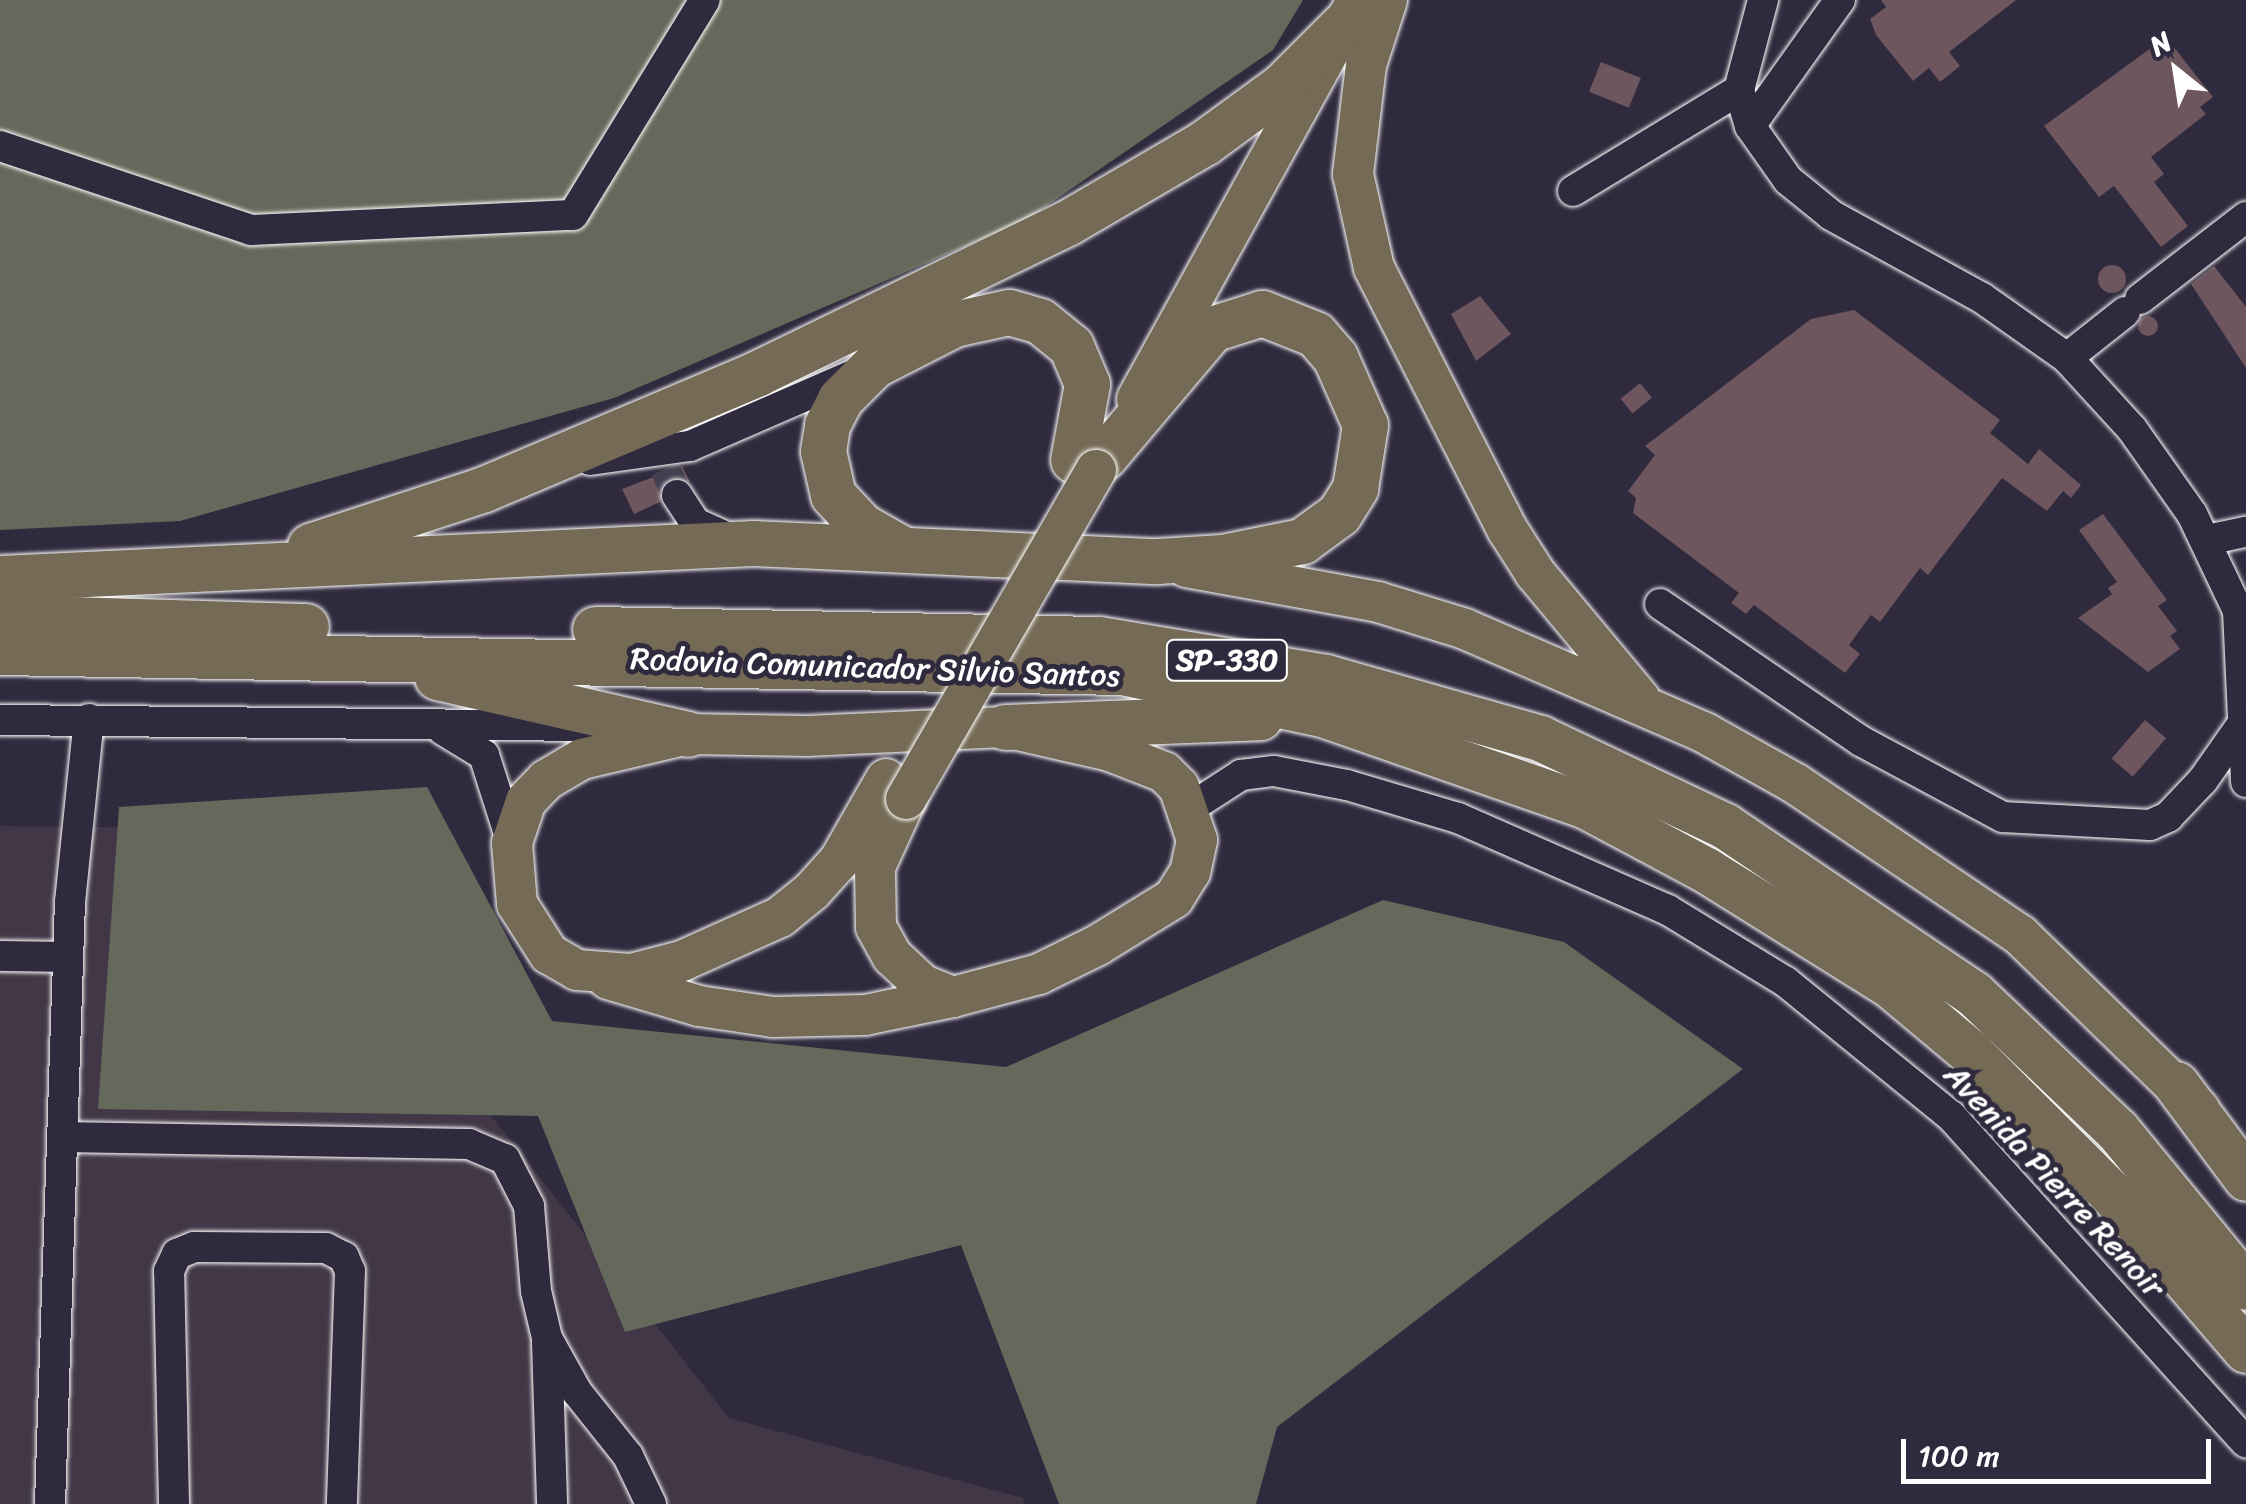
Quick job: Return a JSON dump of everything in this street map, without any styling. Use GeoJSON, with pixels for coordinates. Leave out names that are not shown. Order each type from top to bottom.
{"type":"FeatureCollection","features":[{"type":"Feature","properties":{"kind":"highway"},"geometry":{"type":"LineString","coordinates":[[238,566],[484,488],[758,373],[1139,184],[1282,86],[1351,12]]}},
{"type":"Feature","properties":{"kind":"highway"},"geometry":{"type":"LineString","coordinates":[[900,548],[846,511],[826,474],[827,425],[840,398],[874,365],[990,311],[1040,320],[1070,346],[1087,384],[1084,465]]}},
{"type":"Feature","properties":{"kind":"highway"},"geometry":{"type":"LineString","coordinates":[[0,578],[754,543],[1156,562],[1269,550],[1320,530],[1355,488],[1365,424],[1354,391],[1315,334],[1282,317],[1232,317],[1182,359],[1084,465]]}},
{"type":"Feature","properties":{"kind":"highway","name":"Rodovia Comunicador Silvio Santos"},"geometry":{"type":"LineString","coordinates":[[0,617],[1099,639],[1326,677],[1445,706],[1616,770],[1724,826],[1974,994],[2117,1130],[2246,1287]]}},
{"type":"Feature","properties":{"kind":"highway","name":"Rodovia Comunicador Silvio Santos"},"geometry":{"type":"LineString","coordinates":[[0,652],[1122,672],[1322,714],[1586,806],[1706,870],[1890,985],[1970,1052],[2113,1195],[2246,1350]]}},
{"type":"Feature","properties":{"kind":"highway"},"geometry":{"type":"LineString","coordinates":[[347,656],[668,729]]}},
{"type":"Feature","properties":{"kind":"highway"},"geometry":{"type":"LineString","coordinates":[[1005,727],[1322,714]]}},
{"type":"Feature","properties":{"kind":"highway"},"geometry":{"type":"LineString","coordinates":[[2176,1084],[2246,1178]]}},
{"type":"Feature","properties":{"kind":"main road"},"geometry":{"type":"LineString","coordinates":[[1387,0],[1366,65],[1353,174],[1374,268],[1507,529],[1535,573],[1646,706]]}},
{"type":"Feature","properties":{"kind":"main road"},"geometry":{"type":"LineString","coordinates":[[598,976],[682,961],[780,917],[839,861],[896,789],[1084,465],[1231,227],[1351,12]]}},
{"type":"Feature","properties":{"kind":"main road"},"geometry":{"type":"LineString","coordinates":[[1156,562],[1378,602],[1465,629],[1646,706],[1796,784],[2020,935],[2176,1084],[2246,1159]]}},
{"type":"Feature","properties":{"kind":"main road"},"geometry":{"type":"LineString","coordinates":[[1005,727],[1140,761],[1164,772],[1190,808],[1196,840],[1190,872],[1174,898],[1039,974],[865,1014],[773,1017],[699,1006],[598,976],[550,954],[531,932],[517,904],[512,843],[526,801],[546,780],[582,759],[668,729],[1005,727]]}},
{"type":"Feature","properties":{"kind":"main road"},"geometry":{"type":"LineString","coordinates":[[896,789],[875,866],[876,927],[892,956],[923,985],[952,997]]}},
{"type":"Feature","properties":{"kind":"street"},"geometry":{"type":"LineString","coordinates":[[0,146],[252,230],[573,215],[705,0]]}},
{"type":"Feature","properties":{"kind":"street"},"geometry":{"type":"LineString","coordinates":[[1763,0],[1739,90],[1750,126],[1788,180],[1831,215],[1982,298],[2067,358],[2132,429],[2207,540],[2238,611],[2246,782]]}},
{"type":"Feature","properties":{"kind":"street"},"geometry":{"type":"LineString","coordinates":[[1750,126],[1840,0]]}},
{"type":"Feature","properties":{"kind":"street"},"geometry":{"type":"LineString","coordinates":[[1574,192],[1739,90]]}},
{"type":"Feature","properties":{"kind":"street"},"geometry":{"type":"LineString","coordinates":[[2067,358],[2133,306],[2240,233]]}},
{"type":"Feature","properties":{"kind":"street"},"geometry":{"type":"LineString","coordinates":[[666,472],[714,438],[874,365]]}},
{"type":"Feature","properties":{"kind":"street"},"geometry":{"type":"LineString","coordinates":[[484,488],[616,454],[666,472],[703,530],[754,543]]}},
{"type":"Feature","properties":{"kind":"street"},"geometry":{"type":"LineString","coordinates":[[2207,540],[2246,532]]}},
{"type":"Feature","properties":{"kind":"street"},"geometry":{"type":"LineString","coordinates":[[1660,604],[1861,742],[2003,817],[2150,824],[2168,817],[2203,780],[2243,724]]}},
{"type":"Feature","properties":{"kind":"street"},"geometry":{"type":"LineString","coordinates":[[50,1504],[68,958],[89,719]]}},
{"type":"Feature","properties":{"kind":"street"},"geometry":{"type":"LineString","coordinates":[[0,720],[668,729]]}},
{"type":"Feature","properties":{"kind":"street"},"geometry":{"type":"LineString","coordinates":[[431,725],[484,755],[512,843]]}},
{"type":"Feature","properties":{"kind":"street","name":"Avenida Pierre Renoir"},"geometry":{"type":"LineString","coordinates":[[1190,808],[1241,775],[1274,770],[1348,784],[1458,818],[1668,910],[1786,982],[1951,1116],[2246,1443]]}},
{"type":"Feature","properties":{"kind":"street"},"geometry":{"type":"LineString","coordinates":[[0,956],[68,958]]}},
{"type":"Feature","properties":{"kind":"street"},"geometry":{"type":"LineString","coordinates":[[62,1137],[486,1148],[506,1159],[529,1206],[536,1291],[547,1338],[552,1504]]}},
{"type":"Feature","properties":{"kind":"street"},"geometry":{"type":"LineString","coordinates":[[174,1504],[169,1271],[178,1254],[194,1248],[326,1248],[344,1257],[350,1271],[342,1504]]}},
{"type":"Feature","properties":{"kind":"street"},"geometry":{"type":"LineString","coordinates":[[547,1338],[577,1392],[628,1456],[652,1504]]}},
{"type":"Feature","properties":{"kind":"shaded area"},"geometry":{"type":"Polygon","coordinates":[[[0,826],[179,828],[456,1071],[729,1418],[1023,1498],[1024,1504],[0,1504],[0,826]]]}},
{"type":"Feature","properties":{"kind":"green space"},"geometry":{"type":"Polygon","coordinates":[[[0,0],[1303,0],[1273,50],[1026,220],[614,398],[180,521],[0,530],[0,0]]]}},
{"type":"Feature","properties":{"kind":"green space"},"geometry":{"type":"Polygon","coordinates":[[[427,787],[552,1021],[1006,1067],[1383,900],[1564,942],[1743,1069],[1277,1427],[1256,1504],[1059,1504],[961,1245],[625,1332],[538,1116],[98,1109],[119,807],[427,787]]]}},
{"type":"Feature","properties":{"kind":"building"},"geometry":{"type":"Polygon","coordinates":[[[1881,0],[2016,0],[1949,52],[1960,66],[1940,82],[1929,68],[1913,81],[1876,35],[1870,19],[1886,7],[1881,0]]]}},
{"type":"Feature","properties":{"kind":"building"},"geometry":{"type":"Polygon","coordinates":[[[2166,37],[2213,97],[2200,107],[2206,114],[2151,157],[2164,174],[2154,182],[2188,226],[2161,247],[2114,186],[2099,197],[2044,126],[2166,37]]]}},
{"type":"Feature","properties":{"kind":"building"},"geometry":{"type":"Polygon","coordinates":[[[1601,62],[1641,78],[1629,108],[1589,92],[1601,62]]]}},
{"type":"Feature","properties":{"kind":"building"},"geometry":{"type":"Polygon","coordinates":[[[2112,265],[2122,269],[2126,279],[2122,289],[2112,293],[2102,289],[2098,279],[2102,269],[2112,265]]]}},
{"type":"Feature","properties":{"kind":"building"},"geometry":{"type":"Polygon","coordinates":[[[2214,266],[2246,307],[2246,368],[2191,284],[2214,266]]]}},
{"type":"Feature","properties":{"kind":"building"},"geometry":{"type":"Polygon","coordinates":[[[1480,296],[1511,334],[1476,361],[1451,314],[1480,296]]]}},
{"type":"Feature","properties":{"kind":"building"},"geometry":{"type":"Polygon","coordinates":[[[1854,310],[2000,420],[1990,433],[2028,464],[2039,449],[2081,485],[2071,498],[2063,491],[2047,511],[2002,478],[1928,575],[1920,568],[1880,622],[1871,615],[1849,645],[1860,654],[1845,673],[1754,605],[1746,614],[1731,603],[1739,593],[1633,513],[1636,498],[1628,491],[1655,455],[1645,446],[1811,319],[1854,310]]]}},
{"type":"Feature","properties":{"kind":"building"},"geometry":{"type":"Polygon","coordinates":[[[2148,316],[2158,326],[2148,336],[2138,326],[2148,316]]]}},
{"type":"Feature","properties":{"kind":"building"},"geometry":{"type":"Polygon","coordinates":[[[1640,383],[1652,398],[1633,413],[1621,399],[1640,383]]]}},
{"type":"Feature","properties":{"kind":"building"},"geometry":{"type":"Polygon","coordinates":[[[682,466],[690,482],[668,479],[660,502],[634,514],[622,489],[682,466]]]}},
{"type":"Feature","properties":{"kind":"building"},"geometry":{"type":"Polygon","coordinates":[[[2103,514],[2167,600],[2158,606],[2177,631],[2170,636],[2180,649],[2148,672],[2078,618],[2112,594],[2108,588],[2117,582],[2079,530],[2103,514]]]}},
{"type":"Feature","properties":{"kind":"building"},"geometry":{"type":"Polygon","coordinates":[[[2145,720],[2166,738],[2133,777],[2112,758],[2145,720]]]}},
{"type":"Feature","properties":{"kind":"tunnel"},"geometry":{"type":"LineString","coordinates":[[665,469],[677,495]]}}]}
